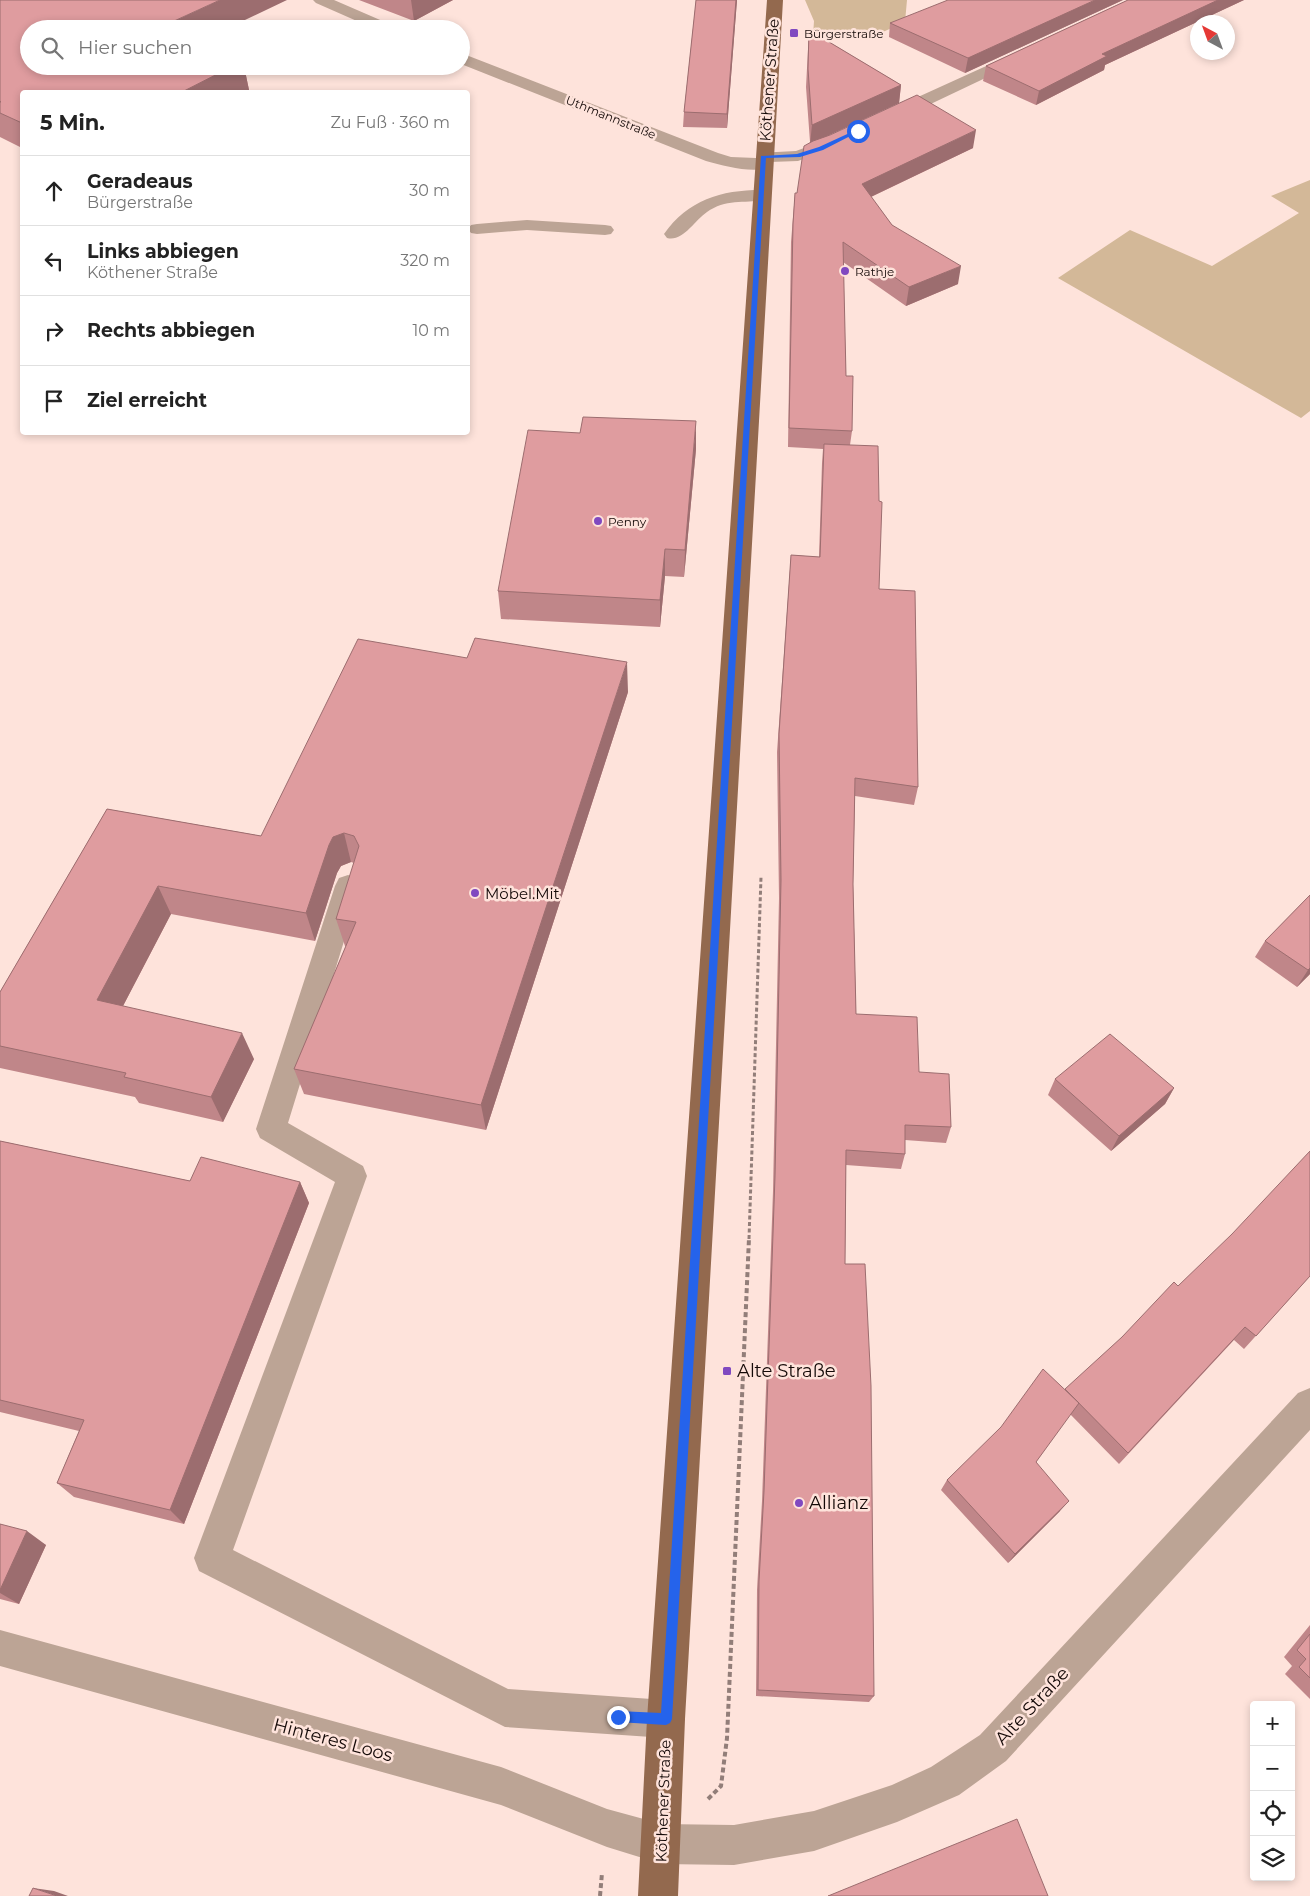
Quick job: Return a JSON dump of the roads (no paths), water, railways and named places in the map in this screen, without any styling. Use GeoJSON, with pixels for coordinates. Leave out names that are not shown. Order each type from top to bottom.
{"type":"FeatureCollection","features":[{"type":"Feature","properties":{"kind":"main road","name":"Köthener Straße"},"geometry":{"type":"LineString","coordinates":[[658,1896],[662,1844],[666,1719],[761,195],[775,0]]}},
{"type":"Feature","properties":{"kind":"street"},"geometry":{"type":"LineString","coordinates":[[321,0],[368,20]]}},
{"type":"Feature","properties":{"kind":"street"},"geometry":{"type":"LineString","coordinates":[[875,123],[1034,49]]}},
{"type":"Feature","properties":{"kind":"street","name":"Uthmannstraße"},"geometry":{"type":"LineString","coordinates":[[470,62],[712,157],[731,162],[764,160]]}},
{"type":"Feature","properties":{"kind":"street"},"geometry":{"type":"LineString","coordinates":[[764,160],[798,156],[850,135]]}},
{"type":"Feature","properties":{"kind":"street"},"geometry":{"type":"LineString","coordinates":[[672,234],[686,218],[710,201],[736,194],[761,195]]}},
{"type":"Feature","properties":{"kind":"street"},"geometry":{"type":"LineString","coordinates":[[477,229],[527,225],[605,230]]}},
{"type":"Feature","properties":{"kind":"street"},"geometry":{"type":"LineString","coordinates":[[352,874],[271,1130],[352,1176],[212,1558],[505,1708],[666,1719]]}},
{"type":"Feature","properties":{"kind":"street","name":"Alte Straße"},"geometry":{"type":"LineString","coordinates":[[662,1844],[734,1845],[814,1831],[897,1803],[945,1781],[993,1748],[1310,1405]]}},
{"type":"Feature","properties":{"kind":"street","name":"Hinteres Loos"},"geometry":{"type":"LineString","coordinates":[[0,1648],[501,1786],[607,1828],[662,1844]]}},
{"type":"Feature","properties":{"kind":"place","name":"Bürgerstraße"},"geometry":{"type":"Point","coordinates":[794,33]}},
{"type":"Feature","properties":{"kind":"place","name":"Rathje"},"geometry":{"type":"Point","coordinates":[845,271]}},
{"type":"Feature","properties":{"kind":"place","name":"Penny"},"geometry":{"type":"Point","coordinates":[598,521]}},
{"type":"Feature","properties":{"kind":"place","name":"Möbel.Mit"},"geometry":{"type":"Point","coordinates":[475,893]}},
{"type":"Feature","properties":{"kind":"place","name":"Alte Straße"},"geometry":{"type":"Point","coordinates":[727,1371]}},
{"type":"Feature","properties":{"kind":"place","name":"Allianz"},"geometry":{"type":"Point","coordinates":[799,1503]}}]}
